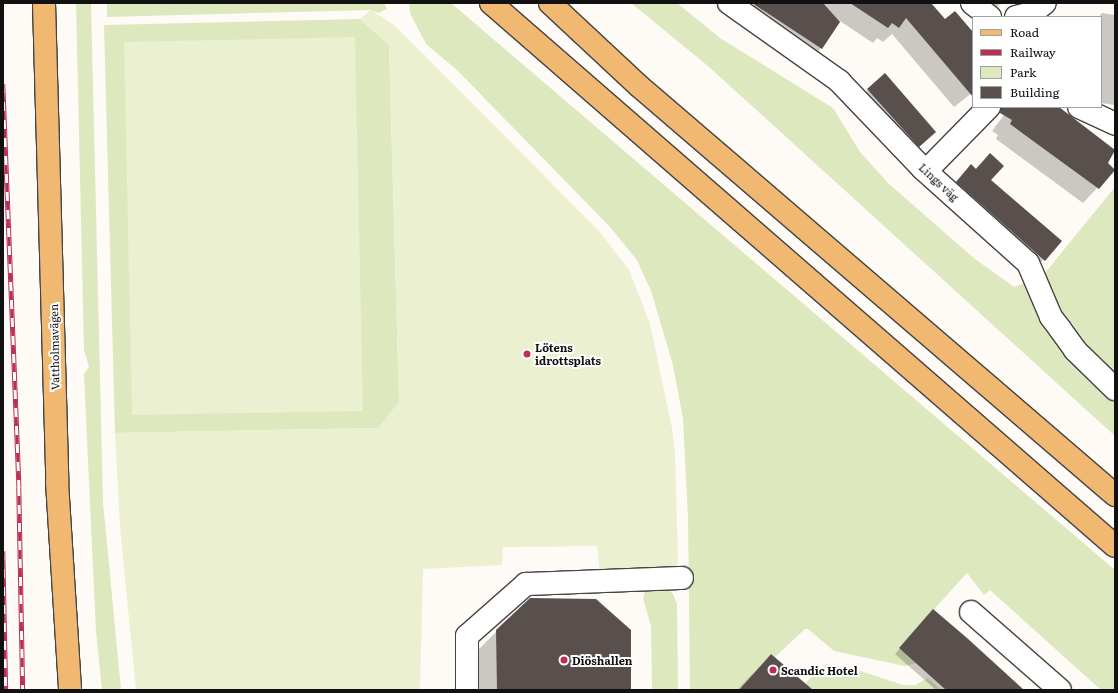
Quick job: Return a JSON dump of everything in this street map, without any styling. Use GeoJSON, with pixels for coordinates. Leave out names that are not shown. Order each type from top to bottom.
{"type":"FeatureCollection","features":[{"type":"Feature","properties":{"kind":"main road","name":"Vattholmavägen"},"geometry":{"type":"LineString","coordinates":[[44,3],[57,482],[70,690]]}},
{"type":"Feature","properties":{"kind":"main road"},"geometry":{"type":"LineString","coordinates":[[491,3],[1115,546]]}},
{"type":"Feature","properties":{"kind":"main road"},"geometry":{"type":"LineString","coordinates":[[550,3],[638,86],[1115,495]]}},
{"type":"Feature","properties":{"kind":"street","name":"Lings väg"},"geometry":{"type":"LineString","coordinates":[[729,3],[839,81],[926,171],[1028,263],[1052,317],[1060,329],[1075,350],[1115,389]]}},
{"type":"Feature","properties":{"kind":"street"},"geometry":{"type":"LineString","coordinates":[[972,3],[989,16]]}},
{"type":"Feature","properties":{"kind":"street"},"geometry":{"type":"LineString","coordinates":[[926,171],[988,108]]}},
{"type":"Feature","properties":{"kind":"street"},"geometry":{"type":"LineString","coordinates":[[1082,108],[1115,124]]}},
{"type":"Feature","properties":{"kind":"street"},"geometry":{"type":"LineString","coordinates":[[467,690],[467,636],[526,584],[682,578]]}},
{"type":"Feature","properties":{"kind":"street"},"geometry":{"type":"LineString","coordinates":[[971,612],[1060,690]]}},
{"type":"Feature","properties":{"kind":"green space"},"geometry":{"type":"Polygon","coordinates":[[[76,3],[91,3],[103,502],[121,690],[102,690],[96,632],[84,374],[89,367],[84,350],[76,3]]]}},
{"type":"Feature","properties":{"kind":"green space"},"geometry":{"type":"Polygon","coordinates":[[[107,3],[384,3],[387,9],[379,13],[371,10],[107,17],[107,3]]]}},
{"type":"Feature","properties":{"kind":"green space"},"geometry":{"type":"Polygon","coordinates":[[[409,3],[451,3],[1115,570],[1115,690],[1101,690],[990,590],[984,595],[967,573],[899,648],[916,663],[905,666],[834,651],[808,629],[805,629],[775,657],[771,654],[739,690],[690,690],[688,517],[683,419],[673,365],[651,291],[637,260],[610,227],[457,70],[426,44],[410,13],[409,3]]]}},
{"type":"Feature","properties":{"kind":"green space"},"geometry":{"type":"Polygon","coordinates":[[[631,3],[677,3],[720,38],[833,108],[860,152],[889,184],[975,259],[1014,287],[1028,282],[1115,394],[1115,436],[708,66],[631,3]]]}},
{"type":"Feature","properties":{"kind":"green space","name":"Lötens idrottsplats"},"geometry":{"type":"Polygon","coordinates":[[[371,10],[394,25],[599,231],[629,270],[650,324],[672,428],[675,452],[678,563],[676,568],[600,574],[597,546],[503,547],[502,565],[423,569],[420,690],[136,690],[120,527],[115,433],[379,428],[399,402],[389,45],[360,19],[371,10]]]}},
{"type":"Feature","properties":{"kind":"green space"},"geometry":{"type":"Polygon","coordinates":[[[360,19],[389,45],[399,402],[379,428],[115,433],[104,25],[360,19]]]}},
{"type":"Feature","properties":{"kind":"green space"},"geometry":{"type":"Polygon","coordinates":[[[355,37],[363,411],[132,415],[124,42],[355,37]]]}},
{"type":"Feature","properties":{"kind":"green space"},"geometry":{"type":"Polygon","coordinates":[[[1115,187],[1115,389],[1036,284],[1115,187]]]}},
{"type":"Feature","properties":{"kind":"green space"},"geometry":{"type":"Polygon","coordinates":[[[646,587],[665,587],[673,594],[677,604],[678,690],[652,690],[651,626],[643,598],[646,587]]]}},
{"type":"Feature","properties":{"kind":"green space"},"geometry":{"type":"Polygon","coordinates":[[[826,664],[854,669],[903,685],[915,685],[928,678],[941,690],[812,690],[805,683],[826,664]]]}},
{"type":"Feature","properties":{"kind":"building"},"geometry":{"type":"Polygon","coordinates":[[[752,3],[823,3],[840,22],[822,49],[752,3]]]}},
{"type":"Feature","properties":{"kind":"building"},"geometry":{"type":"Polygon","coordinates":[[[850,3],[931,3],[945,19],[955,11],[972,31],[972,96],[906,18],[899,28],[892,23],[888,28],[850,3]]]}},
{"type":"Feature","properties":{"kind":"building"},"geometry":{"type":"Polygon","coordinates":[[[885,73],[936,132],[919,147],[867,89],[885,73]]]}},
{"type":"Feature","properties":{"kind":"building"},"geometry":{"type":"Polygon","coordinates":[[[1001,108],[1060,108],[1115,150],[1108,163],[1115,170],[1099,189],[1010,124],[1012,120],[1000,113],[1001,108]]]}},
{"type":"Feature","properties":{"kind":"building"},"geometry":{"type":"Polygon","coordinates":[[[990,153],[1004,166],[991,180],[1062,241],[1045,261],[956,182],[971,164],[976,169],[990,153]]]}},
{"type":"Feature","properties":{"kind":"building","name":"Diöshallen"},"geometry":{"type":"Polygon","coordinates":[[[530,598],[596,599],[631,630],[631,690],[497,690],[496,630],[530,598]]]}},
{"type":"Feature","properties":{"kind":"building"},"geometry":{"type":"Polygon","coordinates":[[[933,609],[1024,690],[946,690],[899,648],[933,609]]]}},
{"type":"Feature","properties":{"kind":"building","name":"Scandic Hotel"},"geometry":{"type":"Polygon","coordinates":[[[771,654],[813,690],[739,690],[771,654]]]}},
{"type":"Feature","properties":{"kind":"railway"},"geometry":{"type":"LineString","coordinates":[[3,84],[19,487],[23,690]]}},
{"type":"Feature","properties":{"kind":"railway"},"geometry":{"type":"LineString","coordinates":[[3,551],[6,690]]}},
{"type":"Feature","properties":{"kind":"place","name":"Lötens idrottsplats"},"geometry":{"type":"Point","coordinates":[527,354]}},
{"type":"Feature","properties":{"kind":"place","name":"Diöshallen"},"geometry":{"type":"Point","coordinates":[564,660]}},
{"type":"Feature","properties":{"kind":"place","name":"Scandic Hotel"},"geometry":{"type":"Point","coordinates":[773,670]}}]}
